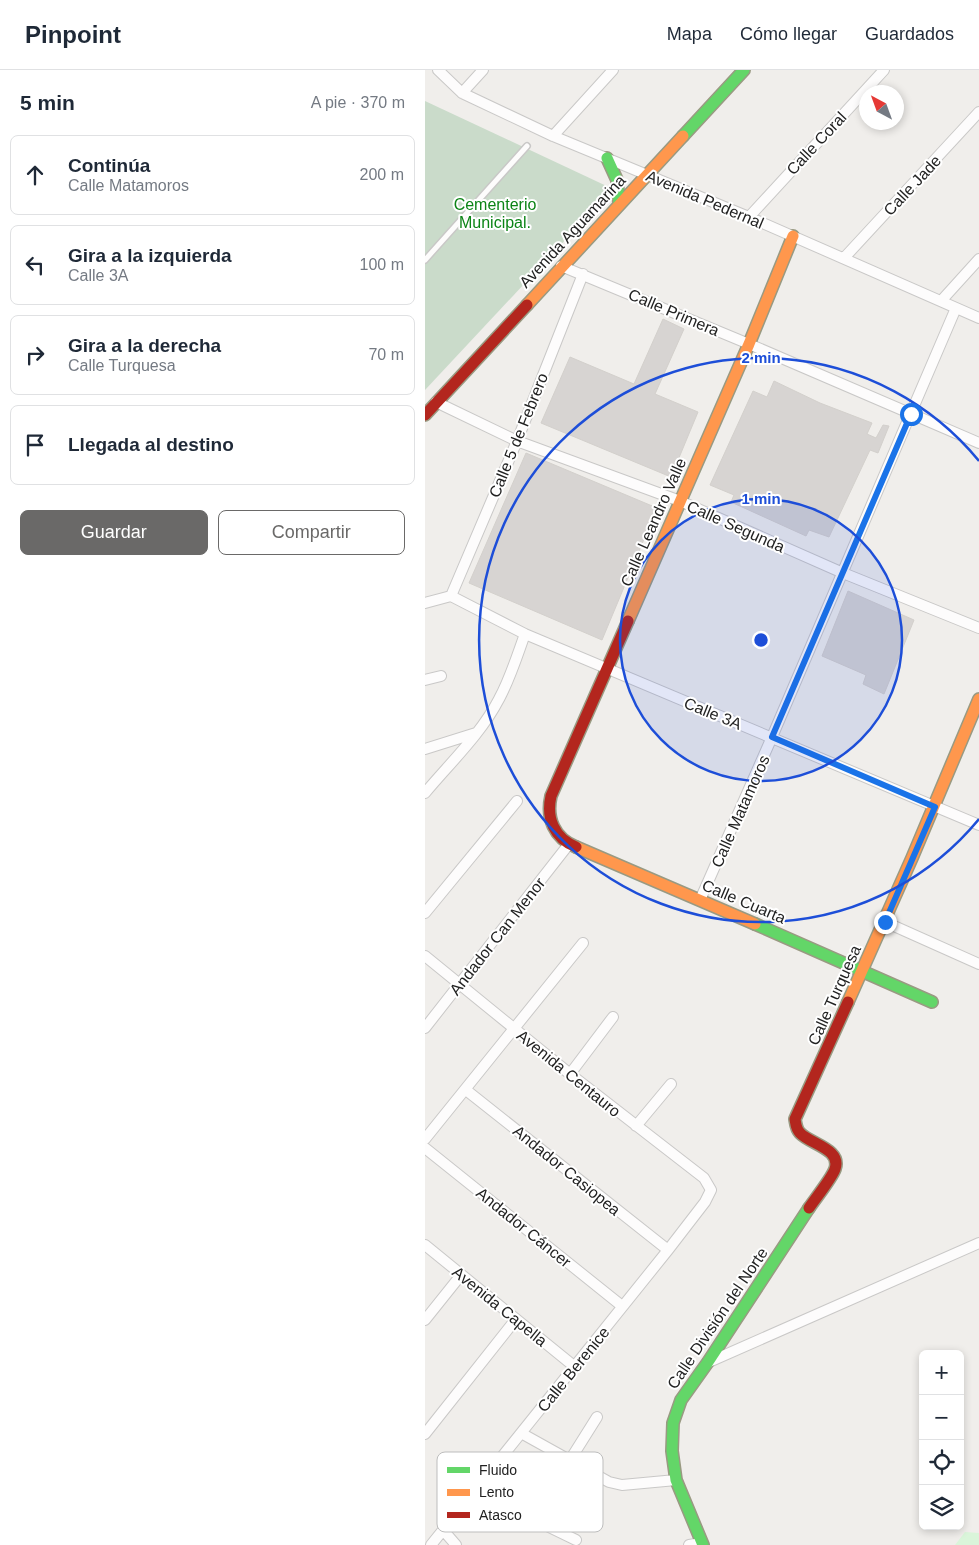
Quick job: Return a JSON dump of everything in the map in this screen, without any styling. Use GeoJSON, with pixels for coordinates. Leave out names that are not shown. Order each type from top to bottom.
{"type":"FeatureCollection","features":[{"type":"Feature","properties":{"kind":"street","name":"Avenida Pedernal"},"geometry":{"type":"LineString","coordinates":[[438,70],[462,93],[553,136],[845,258],[979,318]]}},
{"type":"Feature","properties":{"kind":"street"},"geometry":{"type":"LineString","coordinates":[[462,93],[483,70]]}},
{"type":"Feature","properties":{"kind":"street"},"geometry":{"type":"LineString","coordinates":[[553,136],[613,70]]}},
{"type":"Feature","properties":{"kind":"street","name":"Avenida Aguamarina"},"geometry":{"type":"LineString","coordinates":[[425,415],[744,70]]}},
{"type":"Feature","properties":{"kind":"street","name":"Calle Coral"},"geometry":{"type":"LineString","coordinates":[[749,217],[884,70]]}},
{"type":"Feature","properties":{"kind":"street","name":"Calle Jade"},"geometry":{"type":"LineString","coordinates":[[845,258],[979,112]]}},
{"type":"Feature","properties":{"kind":"street"},"geometry":{"type":"LineString","coordinates":[[607,158],[619,184],[619,203]]}},
{"type":"Feature","properties":{"kind":"street","name":"Calle Leandro Valle"},"geometry":{"type":"LineString","coordinates":[[550,821],[548,808],[551,796],[749,344],[793,236]]}},
{"type":"Feature","properties":{"kind":"street"},"geometry":{"type":"LineString","coordinates":[[941,301],[979,259]]}},
{"type":"Feature","properties":{"kind":"street","name":"Calle Primera"},"geometry":{"type":"LineString","coordinates":[[561,266],[979,443]]}},
{"type":"Feature","properties":{"kind":"street","name":"Calle 5 de Febrero"},"geometry":{"type":"LineString","coordinates":[[451,596],[517,441],[583,274]]}},
{"type":"Feature","properties":{"kind":"street","name":"Calle Matamoros"},"geometry":{"type":"LineString","coordinates":[[701,900],[956,308]]}},
{"type":"Feature","properties":{"kind":"street","name":"Calle Segunda"},"geometry":{"type":"LineString","coordinates":[[436,402],[517,441],[680,501],[843,573],[979,628]]}},
{"type":"Feature","properties":{"kind":"street"},"geometry":{"type":"LineString","coordinates":[[425,603],[451,596]]}},
{"type":"Feature","properties":{"kind":"street","name":"Calle 3A"},"geometry":{"type":"LineString","coordinates":[[451,596],[525,634],[607,670],[772,737],[979,825]]}},
{"type":"Feature","properties":{"kind":"street"},"geometry":{"type":"LineString","coordinates":[[425,793],[477,732],[499,698],[525,634]]}},
{"type":"Feature","properties":{"kind":"street"},"geometry":{"type":"LineString","coordinates":[[425,680],[441,676]]}},
{"type":"Feature","properties":{"kind":"street","name":"Calle Turquesa"},"geometry":{"type":"LineString","coordinates":[[830,1151],[804,1136],[795,1128],[795,1119],[864,971],[935,807],[979,699]]}},
{"type":"Feature","properties":{"kind":"street"},"geometry":{"type":"LineString","coordinates":[[425,749],[477,732]]}},
{"type":"Feature","properties":{"kind":"street"},"geometry":{"type":"LineString","coordinates":[[425,913],[517,801]]}},
{"type":"Feature","properties":{"kind":"street","name":"Calle Cuarta"},"geometry":{"type":"LineString","coordinates":[[550,821],[557,833],[569,844],[864,971],[931,1002]]}},
{"type":"Feature","properties":{"kind":"street","name":"Andador Can Menor"},"geometry":{"type":"LineString","coordinates":[[425,1028],[569,844]]}},
{"type":"Feature","properties":{"kind":"street"},"geometry":{"type":"LineString","coordinates":[[885,922],[979,964]]}},
{"type":"Feature","properties":{"kind":"street"},"geometry":{"type":"LineString","coordinates":[[425,1139],[583,943]]}},
{"type":"Feature","properties":{"kind":"street","name":"Avenida Centauro"},"geometry":{"type":"LineString","coordinates":[[425,956],[570,1074],[704,1178],[711,1190]]}},
{"type":"Feature","properties":{"kind":"street"},"geometry":{"type":"LineString","coordinates":[[570,1074],[613,1017]]}},
{"type":"Feature","properties":{"kind":"street"},"geometry":{"type":"LineString","coordinates":[[636,1126],[671,1084]]}},
{"type":"Feature","properties":{"kind":"street","name":"Andador Casiopea"},"geometry":{"type":"LineString","coordinates":[[466,1090],[668,1250]]}},
{"type":"Feature","properties":{"kind":"street","name":"Andador Cáncer"},"geometry":{"type":"LineString","coordinates":[[425,1148],[623,1306]]}},
{"type":"Feature","properties":{"kind":"street","name":"Calle División del Norte"},"geometry":{"type":"LineString","coordinates":[[702,1544],[677,1480],[672,1451],[673,1423],[681,1400],[709,1362],[831,1176],[836,1163],[830,1151]]}},
{"type":"Feature","properties":{"kind":"street","name":"Calle Berenice"},"geometry":{"type":"LineString","coordinates":[[506,1452],[668,1250],[705,1202],[711,1190]]}},
{"type":"Feature","properties":{"kind":"street"},"geometry":{"type":"LineString","coordinates":[[709,1362],[979,1243]]}},
{"type":"Feature","properties":{"kind":"street","name":"Avenida Capella"},"geometry":{"type":"LineString","coordinates":[[425,1245],[575,1367]]}},
{"type":"Feature","properties":{"kind":"street"},"geometry":{"type":"LineString","coordinates":[[425,1320],[461,1275]]}},
{"type":"Feature","properties":{"kind":"street"},"geometry":{"type":"LineString","coordinates":[[425,1434],[516,1319]]}},
{"type":"Feature","properties":{"kind":"street"},"geometry":{"type":"LineString","coordinates":[[575,1452],[597,1417]]}},
{"type":"Feature","properties":{"kind":"street"},"geometry":{"type":"LineString","coordinates":[[521,1433],[555,1452]]}},
{"type":"Feature","properties":{"kind":"street"},"geometry":{"type":"LineString","coordinates":[[603,1479],[622,1485],[677,1480]]}},
{"type":"Feature","properties":{"kind":"street","name":"Calle Berenice"},"geometry":{"type":"LineString","coordinates":[[431,1545],[441,1532]]}},
{"type":"Feature","properties":{"kind":"street"},"geometry":{"type":"LineString","coordinates":[[445,1532],[456,1545]]}},
{"type":"Feature","properties":{"kind":"street"},"geometry":{"type":"LineString","coordinates":[[560,1532],[576,1540]]}},
{"type":"Feature","properties":{"kind":"street"},"geometry":{"type":"LineString","coordinates":[[689,1545],[702,1544]]}},
{"type":"Feature","properties":{"kind":"lane"},"geometry":{"type":"LineString","coordinates":[[425,260],[527,146]]}},
{"type":"Feature","properties":{"kind":"green space","name":"Cementerio Municipal."},"geometry":{"type":"Polygon","coordinates":[[[425,101],[613,189],[425,390],[425,101]]]}},
{"type":"Feature","properties":{"kind":"green space"},"geometry":{"type":"Polygon","coordinates":[[[965,1532],[979,1533],[979,1545],[955,1545],[965,1532]]]}},
{"type":"Feature","properties":{"kind":"building"},"geometry":{"type":"Polygon","coordinates":[[[663,319],[684,329],[655,394],[698,412],[671,477],[541,423],[570,357],[634,384],[663,319]]]}},
{"type":"Feature","properties":{"kind":"building"},"geometry":{"type":"Polygon","coordinates":[[[774,381],[820,403],[872,423],[867,434],[876,438],[883,425],[889,426],[878,453],[870,450],[829,537],[809,530],[806,536],[731,502],[734,495],[710,485],[753,391],[767,397],[774,381]]]}},
{"type":"Feature","properties":{"kind":"building"},"geometry":{"type":"Polygon","coordinates":[[[526,453],[657,508],[602,640],[469,583],[526,453]]]}},
{"type":"Feature","properties":{"kind":"building"},"geometry":{"type":"Polygon","coordinates":[[[848,591],[914,620],[884,694],[863,684],[866,675],[822,656],[848,591]]]}},
{"type":"Feature","properties":{"kind":"traffic: fast"},"geometry":{"type":"LineString","coordinates":[[683,136],[744,70]]}},
{"type":"Feature","properties":{"kind":"traffic: fast"},"geometry":{"type":"LineString","coordinates":[[607,158],[617,180],[619,203]]}},
{"type":"Feature","properties":{"kind":"traffic: fast"},"geometry":{"type":"LineString","coordinates":[[755,924],[932,1002]]}},
{"type":"Feature","properties":{"kind":"traffic: fast"},"geometry":{"type":"LineString","coordinates":[[703,1545],[676,1480],[672,1451],[673,1423],[681,1400],[809,1208]]}},
{"type":"Feature","properties":{"kind":"traffic: slow"},"geometry":{"type":"LineString","coordinates":[[527,305],[683,136]]}},
{"type":"Feature","properties":{"kind":"traffic: slow"},"geometry":{"type":"LineString","coordinates":[[628,621],[749,344],[793,236]]}},
{"type":"Feature","properties":{"kind":"traffic: slow"},"geometry":{"type":"LineString","coordinates":[[848,1002],[912,858],[979,699]]}},
{"type":"Feature","properties":{"kind":"traffic: slow"},"geometry":{"type":"LineString","coordinates":[[576,847],[755,924]]}},
{"type":"Feature","properties":{"kind":"traffic: jam"},"geometry":{"type":"LineString","coordinates":[[425,415],[527,305]]}},
{"type":"Feature","properties":{"kind":"traffic: jam"},"geometry":{"type":"LineString","coordinates":[[576,847],[562,838],[553,826],[550,812],[551,796],[628,621]]}},
{"type":"Feature","properties":{"kind":"traffic: jam"},"geometry":{"type":"LineString","coordinates":[[809,1208],[831,1178],[836,1162],[830,1152],[800,1133],[795,1119],[848,1002]]}},
{"type":"Feature","properties":{"kind":"route"},"geometry":{"type":"LineString","coordinates":[[885,922],[935,807],[772,737],[911,414]]}}]}
